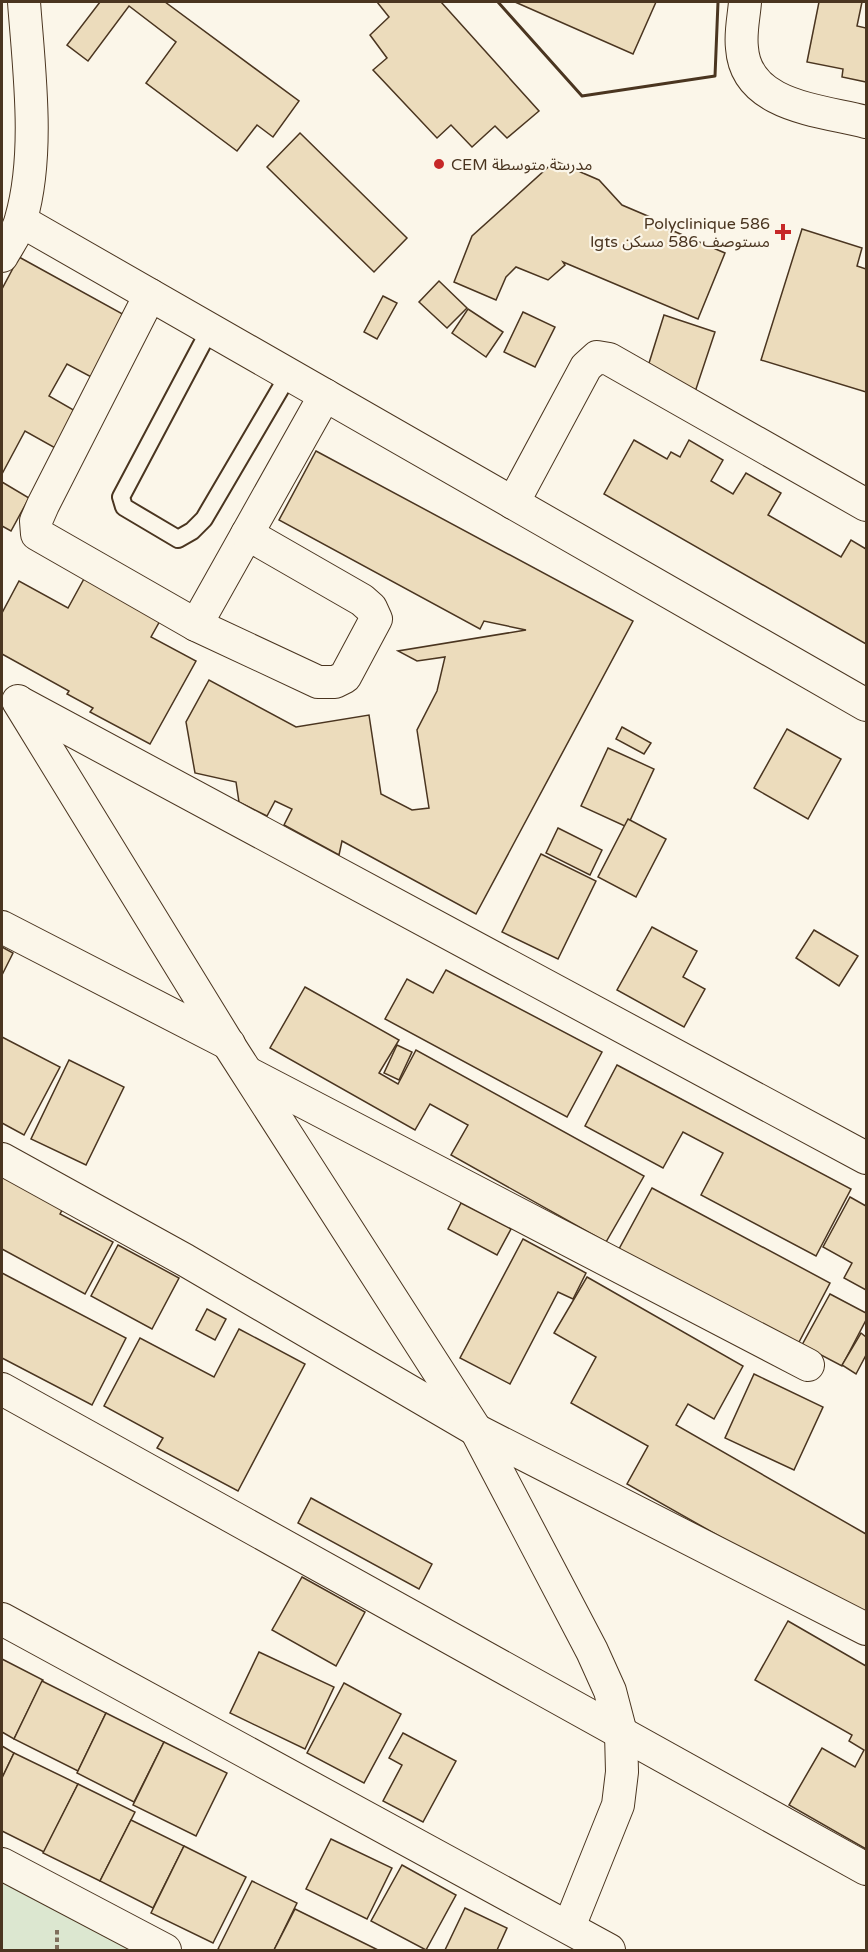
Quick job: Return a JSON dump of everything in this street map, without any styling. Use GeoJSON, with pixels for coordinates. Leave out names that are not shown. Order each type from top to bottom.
{"type":"FeatureCollection","features":[{"type":"Feature","properties":{"kind":"street"},"geometry":{"type":"LineString","coordinates":[[2,256],[21,221],[30,166],[30,79],[24,2]]}},
{"type":"Feature","properties":{"kind":"street"},"geometry":{"type":"LineString","coordinates":[[745,2],[741,46],[744,64],[752,80],[765,92],[780,100],[867,122]]}},
{"type":"Feature","properties":{"kind":"street"},"geometry":{"type":"LineString","coordinates":[[21,221],[867,705]]}},
{"type":"Feature","properties":{"kind":"street"},"geometry":{"type":"LineString","coordinates":[[150,295],[39,513],[36,521],[37,534],[196,625],[318,682],[335,682],[345,677],[376,619],[372,608],[247,534]]}},
{"type":"Feature","properties":{"kind":"street"},"geometry":{"type":"LineString","coordinates":[[513,503],[586,367],[597,357],[609,359],[867,505]]}},
{"type":"Feature","properties":{"kind":"street"},"geometry":{"type":"LineString","coordinates":[[196,625],[325,395]]}},
{"type":"Feature","properties":{"kind":"street"},"geometry":{"type":"LineString","coordinates":[[10,697],[246,1072],[476,1430],[610,1692],[621,1733],[622,1772],[618,1805],[569,1927]]}},
{"type":"Feature","properties":{"kind":"street"},"geometry":{"type":"LineString","coordinates":[[10,697],[867,1158]]}},
{"type":"Feature","properties":{"kind":"street"},"geometry":{"type":"LineString","coordinates":[[2,927],[229,1045]]}},
{"type":"Feature","properties":{"kind":"street"},"geometry":{"type":"LineString","coordinates":[[246,1072],[808,1365]]}},
{"type":"Feature","properties":{"kind":"street"},"geometry":{"type":"LineString","coordinates":[[2,1159],[185,1260],[476,1430],[867,1629]]}},
{"type":"Feature","properties":{"kind":"street"},"geometry":{"type":"LineString","coordinates":[[2,1389],[867,1869]]}},
{"type":"Feature","properties":{"kind":"street"},"geometry":{"type":"LineString","coordinates":[[2,1619],[609,1950]]}},
{"type":"Feature","properties":{"kind":"street"},"geometry":{"type":"LineString","coordinates":[[2,1864],[165,1950]]}},
{"type":"Feature","properties":{"kind":"lane"},"geometry":{"type":"LineString","coordinates":[[210,329],[121,497],[124,507],[178,539],[192,531],[204,519],[289,374]]}},
{"type":"Feature","properties":{"kind":"green space"},"geometry":{"type":"Polygon","coordinates":[[[2,1865],[158,1950],[2,1950],[2,1865]]]}},
{"type":"Feature","properties":{"kind":"building"},"geometry":{"type":"Polygon","coordinates":[[[100,2],[165,2],[299,101],[273,137],[257,125],[237,151],[146,83],[176,42],[129,6],[88,61],[67,45],[100,2]]]}},
{"type":"Feature","properties":{"kind":"building"},"geometry":{"type":"Polygon","coordinates":[[[377,2],[441,2],[539,111],[507,138],[495,126],[472,147],[451,125],[437,138],[373,70],[387,58],[370,35],[389,17],[377,2]]]}},
{"type":"Feature","properties":{"kind":"building"},"geometry":{"type":"Polygon","coordinates":[[[515,2],[656,2],[633,54],[515,2]]]}},
{"type":"Feature","properties":{"kind":"building"},"geometry":{"type":"Polygon","coordinates":[[[819,2],[862,2],[857,26],[866,28],[866,82],[842,77],[843,69],[807,62],[819,2]]]}},
{"type":"Feature","properties":{"kind":"building"},"geometry":{"type":"Polygon","coordinates":[[[300,133],[407,238],[374,272],[267,167],[300,133]]]}},
{"type":"Feature","properties":{"kind":"building"},"geometry":{"type":"Polygon","coordinates":[[[555,161],[599,180],[622,205],[650,217],[657,224],[725,253],[698,319],[563,262],[565,265],[548,280],[516,267],[506,277],[496,300],[454,282],[472,236],[555,161]]]}},
{"type":"Feature","properties":{"kind":"building"},"geometry":{"type":"Polygon","coordinates":[[[802,229],[862,248],[857,266],[866,269],[866,392],[761,360],[802,229]]]}},
{"type":"Feature","properties":{"kind":"building"},"geometry":{"type":"Polygon","coordinates":[[[19,257],[128,317],[95,379],[67,364],[49,396],[77,412],[57,449],[25,431],[2,474],[2,289],[19,257]]]}},
{"type":"Feature","properties":{"kind":"building"},"geometry":{"type":"Polygon","coordinates":[[[439,281],[467,308],[447,328],[419,302],[439,281]]]}},
{"type":"Feature","properties":{"kind":"building"},"geometry":{"type":"Polygon","coordinates":[[[383,296],[397,303],[377,339],[364,332],[383,296]]]}},
{"type":"Feature","properties":{"kind":"building"},"geometry":{"type":"Polygon","coordinates":[[[468,309],[503,332],[486,357],[452,333],[468,309]]]}},
{"type":"Feature","properties":{"kind":"building"},"geometry":{"type":"Polygon","coordinates":[[[523,312],[555,327],[535,367],[504,352],[523,312]]]}},
{"type":"Feature","properties":{"kind":"building"},"geometry":{"type":"Polygon","coordinates":[[[664,315],[715,332],[692,401],[645,376],[664,315]]]}},
{"type":"Feature","properties":{"kind":"building"},"geometry":{"type":"Polygon","coordinates":[[[634,440],[667,459],[671,452],[680,457],[689,440],[723,460],[711,481],[733,494],[746,473],[781,493],[768,515],[841,557],[851,540],[866,549],[866,644],[604,494],[634,440]]]}},
{"type":"Feature","properties":{"kind":"building"},"geometry":{"type":"Polygon","coordinates":[[[316,451],[633,621],[476,914],[342,841],[339,855],[284,825],[292,809],[275,801],[267,816],[239,802],[236,782],[195,773],[186,722],[209,680],[296,727],[369,715],[381,794],[412,810],[429,808],[417,730],[437,691],[445,657],[417,661],[398,651],[526,630],[484,621],[480,629],[279,520],[316,451]]]}},
{"type":"Feature","properties":{"kind":"building"},"geometry":{"type":"Polygon","coordinates":[[[2,482],[29,498],[11,531],[2,526],[2,482]]]}},
{"type":"Feature","properties":{"kind":"building"},"geometry":{"type":"Polygon","coordinates":[[[85,577],[161,619],[151,637],[196,661],[150,744],[90,712],[93,708],[67,694],[69,691],[2,654],[2,613],[19,581],[68,608],[85,577]]]}},
{"type":"Feature","properties":{"kind":"building"},"geometry":{"type":"Polygon","coordinates":[[[622,727],[651,743],[644,754],[616,739],[622,727]]]}},
{"type":"Feature","properties":{"kind":"building"},"geometry":{"type":"Polygon","coordinates":[[[787,729],[841,759],[808,819],[754,788],[787,729]]]}},
{"type":"Feature","properties":{"kind":"building"},"geometry":{"type":"Polygon","coordinates":[[[608,748],[654,769],[627,827],[581,806],[608,748]]]}},
{"type":"Feature","properties":{"kind":"building"},"geometry":{"type":"Polygon","coordinates":[[[628,819],[666,839],[636,897],[598,877],[628,819]]]}},
{"type":"Feature","properties":{"kind":"building"},"geometry":{"type":"Polygon","coordinates":[[[558,828],[602,850],[590,875],[546,853],[558,828]]]}},
{"type":"Feature","properties":{"kind":"building"},"geometry":{"type":"Polygon","coordinates":[[[541,854],[596,881],[558,959],[502,932],[541,854]]]}},
{"type":"Feature","properties":{"kind":"building"},"geometry":{"type":"Polygon","coordinates":[[[652,927],[697,951],[683,977],[705,989],[684,1027],[617,990],[652,927]]]}},
{"type":"Feature","properties":{"kind":"building"},"geometry":{"type":"Polygon","coordinates":[[[814,930],[858,956],[839,986],[796,958],[814,930]]]}},
{"type":"Feature","properties":{"kind":"building"},"geometry":{"type":"Polygon","coordinates":[[[2,947],[13,953],[2,975],[2,947]]]}},
{"type":"Feature","properties":{"kind":"building"},"geometry":{"type":"Polygon","coordinates":[[[446,970],[602,1052],[567,1117],[385,1019],[407,979],[433,993],[446,970]]]}},
{"type":"Feature","properties":{"kind":"building"},"geometry":{"type":"Polygon","coordinates":[[[305,987],[399,1040],[379,1073],[398,1084],[416,1050],[644,1176],[606,1242],[451,1155],[468,1125],[430,1104],[415,1130],[270,1048],[305,987]]]}},
{"type":"Feature","properties":{"kind":"building"},"geometry":{"type":"Polygon","coordinates":[[[2,1037],[60,1067],[24,1135],[2,1123],[2,1037]]]}},
{"type":"Feature","properties":{"kind":"building"},"geometry":{"type":"Polygon","coordinates":[[[397,1045],[412,1052],[399,1080],[384,1073],[397,1045]]]}},
{"type":"Feature","properties":{"kind":"building"},"geometry":{"type":"Polygon","coordinates":[[[69,1060],[124,1087],[86,1165],[31,1139],[69,1060]]]}},
{"type":"Feature","properties":{"kind":"building"},"geometry":{"type":"Polygon","coordinates":[[[617,1065],[851,1189],[816,1256],[701,1195],[723,1153],[683,1132],[663,1168],[585,1126],[617,1065]]]}},
{"type":"Feature","properties":{"kind":"building"},"geometry":{"type":"Polygon","coordinates":[[[2,1171],[65,1205],[60,1214],[113,1242],[85,1294],[2,1249],[2,1171]]]}},
{"type":"Feature","properties":{"kind":"building"},"geometry":{"type":"Polygon","coordinates":[[[652,1188],[830,1283],[798,1344],[619,1249],[652,1188]]]}},
{"type":"Feature","properties":{"kind":"building"},"geometry":{"type":"Polygon","coordinates":[[[850,1197],[866,1206],[866,1290],[844,1278],[852,1263],[823,1247],[850,1197]]]}},
{"type":"Feature","properties":{"kind":"building"},"geometry":{"type":"Polygon","coordinates":[[[461,1203],[511,1229],[497,1255],[448,1229],[461,1203]]]}},
{"type":"Feature","properties":{"kind":"building"},"geometry":{"type":"Polygon","coordinates":[[[523,1239],[586,1273],[573,1299],[558,1292],[510,1384],[460,1358],[523,1239]]]}},
{"type":"Feature","properties":{"kind":"building"},"geometry":{"type":"Polygon","coordinates":[[[118,1245],[179,1278],[152,1329],[91,1296],[118,1245]]]}},
{"type":"Feature","properties":{"kind":"building"},"geometry":{"type":"Polygon","coordinates":[[[2,1273],[126,1338],[92,1405],[2,1358],[2,1273]]]}},
{"type":"Feature","properties":{"kind":"building"},"geometry":{"type":"Polygon","coordinates":[[[587,1277],[743,1366],[714,1419],[688,1404],[676,1425],[866,1534],[866,1619],[627,1484],[648,1446],[571,1403],[596,1357],[554,1333],[587,1277]]]}},
{"type":"Feature","properties":{"kind":"building"},"geometry":{"type":"Polygon","coordinates":[[[830,1294],[866,1313],[866,1320],[842,1366],[802,1345],[830,1294]]]}},
{"type":"Feature","properties":{"kind":"building"},"geometry":{"type":"Polygon","coordinates":[[[207,1309],[226,1319],[215,1340],[196,1330],[207,1309]]]}},
{"type":"Feature","properties":{"kind":"building"},"geometry":{"type":"Polygon","coordinates":[[[239,1329],[305,1364],[238,1491],[157,1448],[163,1438],[104,1406],[140,1338],[214,1377],[239,1329]]]}},
{"type":"Feature","properties":{"kind":"building"},"geometry":{"type":"Polygon","coordinates":[[[861,1333],[866,1337],[866,1355],[856,1374],[842,1365],[861,1333]]]}},
{"type":"Feature","properties":{"kind":"building"},"geometry":{"type":"Polygon","coordinates":[[[754,1374],[823,1407],[794,1470],[725,1438],[754,1374]]]}},
{"type":"Feature","properties":{"kind":"building"},"geometry":{"type":"Polygon","coordinates":[[[311,1498],[432,1564],[419,1589],[298,1523],[311,1498]]]}},
{"type":"Feature","properties":{"kind":"building"},"geometry":{"type":"Polygon","coordinates":[[[302,1577],[365,1612],[336,1666],[272,1630],[302,1577]]]}},
{"type":"Feature","properties":{"kind":"building"},"geometry":{"type":"Polygon","coordinates":[[[788,1621],[866,1666],[866,1849],[789,1805],[822,1748],[855,1767],[864,1750],[849,1741],[852,1735],[755,1680],[788,1621]]]}},
{"type":"Feature","properties":{"kind":"building"},"geometry":{"type":"Polygon","coordinates":[[[259,1652],[334,1687],[305,1749],[230,1713],[259,1652]]]}},
{"type":"Feature","properties":{"kind":"building"},"geometry":{"type":"Polygon","coordinates":[[[2,1659],[43,1680],[14,1739],[2,1732],[2,1659]]]}},
{"type":"Feature","properties":{"kind":"building"},"geometry":{"type":"Polygon","coordinates":[[[42,1681],[106,1713],[78,1771],[14,1739],[42,1681]]]}},
{"type":"Feature","properties":{"kind":"building"},"geometry":{"type":"Polygon","coordinates":[[[344,1683],[401,1714],[364,1783],[307,1753],[344,1683]]]}},
{"type":"Feature","properties":{"kind":"building"},"geometry":{"type":"Polygon","coordinates":[[[106,1713],[164,1742],[134,1802],[77,1773],[106,1713]]]}},
{"type":"Feature","properties":{"kind":"building"},"geometry":{"type":"Polygon","coordinates":[[[403,1733],[456,1761],[423,1822],[383,1801],[402,1765],[389,1758],[403,1733]]]}},
{"type":"Feature","properties":{"kind":"building"},"geometry":{"type":"Polygon","coordinates":[[[164,1742],[227,1773],[196,1836],[133,1805],[164,1742]]]}},
{"type":"Feature","properties":{"kind":"building"},"geometry":{"type":"Polygon","coordinates":[[[2,1746],[14,1753],[2,1778],[2,1746]]]}},
{"type":"Feature","properties":{"kind":"building"},"geometry":{"type":"Polygon","coordinates":[[[14,1753],[78,1784],[44,1852],[2,1831],[2,1778],[14,1753]]]}},
{"type":"Feature","properties":{"kind":"building"},"geometry":{"type":"Polygon","coordinates":[[[78,1784],[135,1812],[100,1881],[43,1853],[78,1784]]]}},
{"type":"Feature","properties":{"kind":"building"},"geometry":{"type":"Polygon","coordinates":[[[131,1820],[184,1846],[153,1908],[100,1881],[131,1820]]]}},
{"type":"Feature","properties":{"kind":"building"},"geometry":{"type":"Polygon","coordinates":[[[331,1839],[392,1868],[367,1919],[306,1889],[331,1839]]]}},
{"type":"Feature","properties":{"kind":"building"},"geometry":{"type":"Polygon","coordinates":[[[184,1846],[246,1877],[213,1943],[151,1913],[184,1846]]]}},
{"type":"Feature","properties":{"kind":"building"},"geometry":{"type":"Polygon","coordinates":[[[402,1865],[456,1895],[426,1950],[371,1921],[402,1865]]]}},
{"type":"Feature","properties":{"kind":"building"},"geometry":{"type":"Polygon","coordinates":[[[252,1881],[297,1903],[274,1950],[218,1949],[252,1881]]]}},
{"type":"Feature","properties":{"kind":"building"},"geometry":{"type":"Polygon","coordinates":[[[465,1908],[507,1928],[497,1950],[445,1950],[465,1908]]]}},
{"type":"Feature","properties":{"kind":"building"},"geometry":{"type":"Polygon","coordinates":[[[295,1909],[378,1950],[274,1950],[295,1909]]]}},
{"type":"Feature","properties":{"kind":"wall"},"geometry":{"type":"LineString","coordinates":[[498,2],[582,96],[715,76],[718,2]]}},
{"type":"Feature","properties":{"kind":"place","name":"CEM مدرسة متوسطة"},"geometry":{"type":"Point","coordinates":[439,164]}},
{"type":"Feature","properties":{"kind":"place","name":"Polyclinique 586 lgts مستوصف 586 مسكن"},"geometry":{"type":"Point","coordinates":[783,232]}}]}
